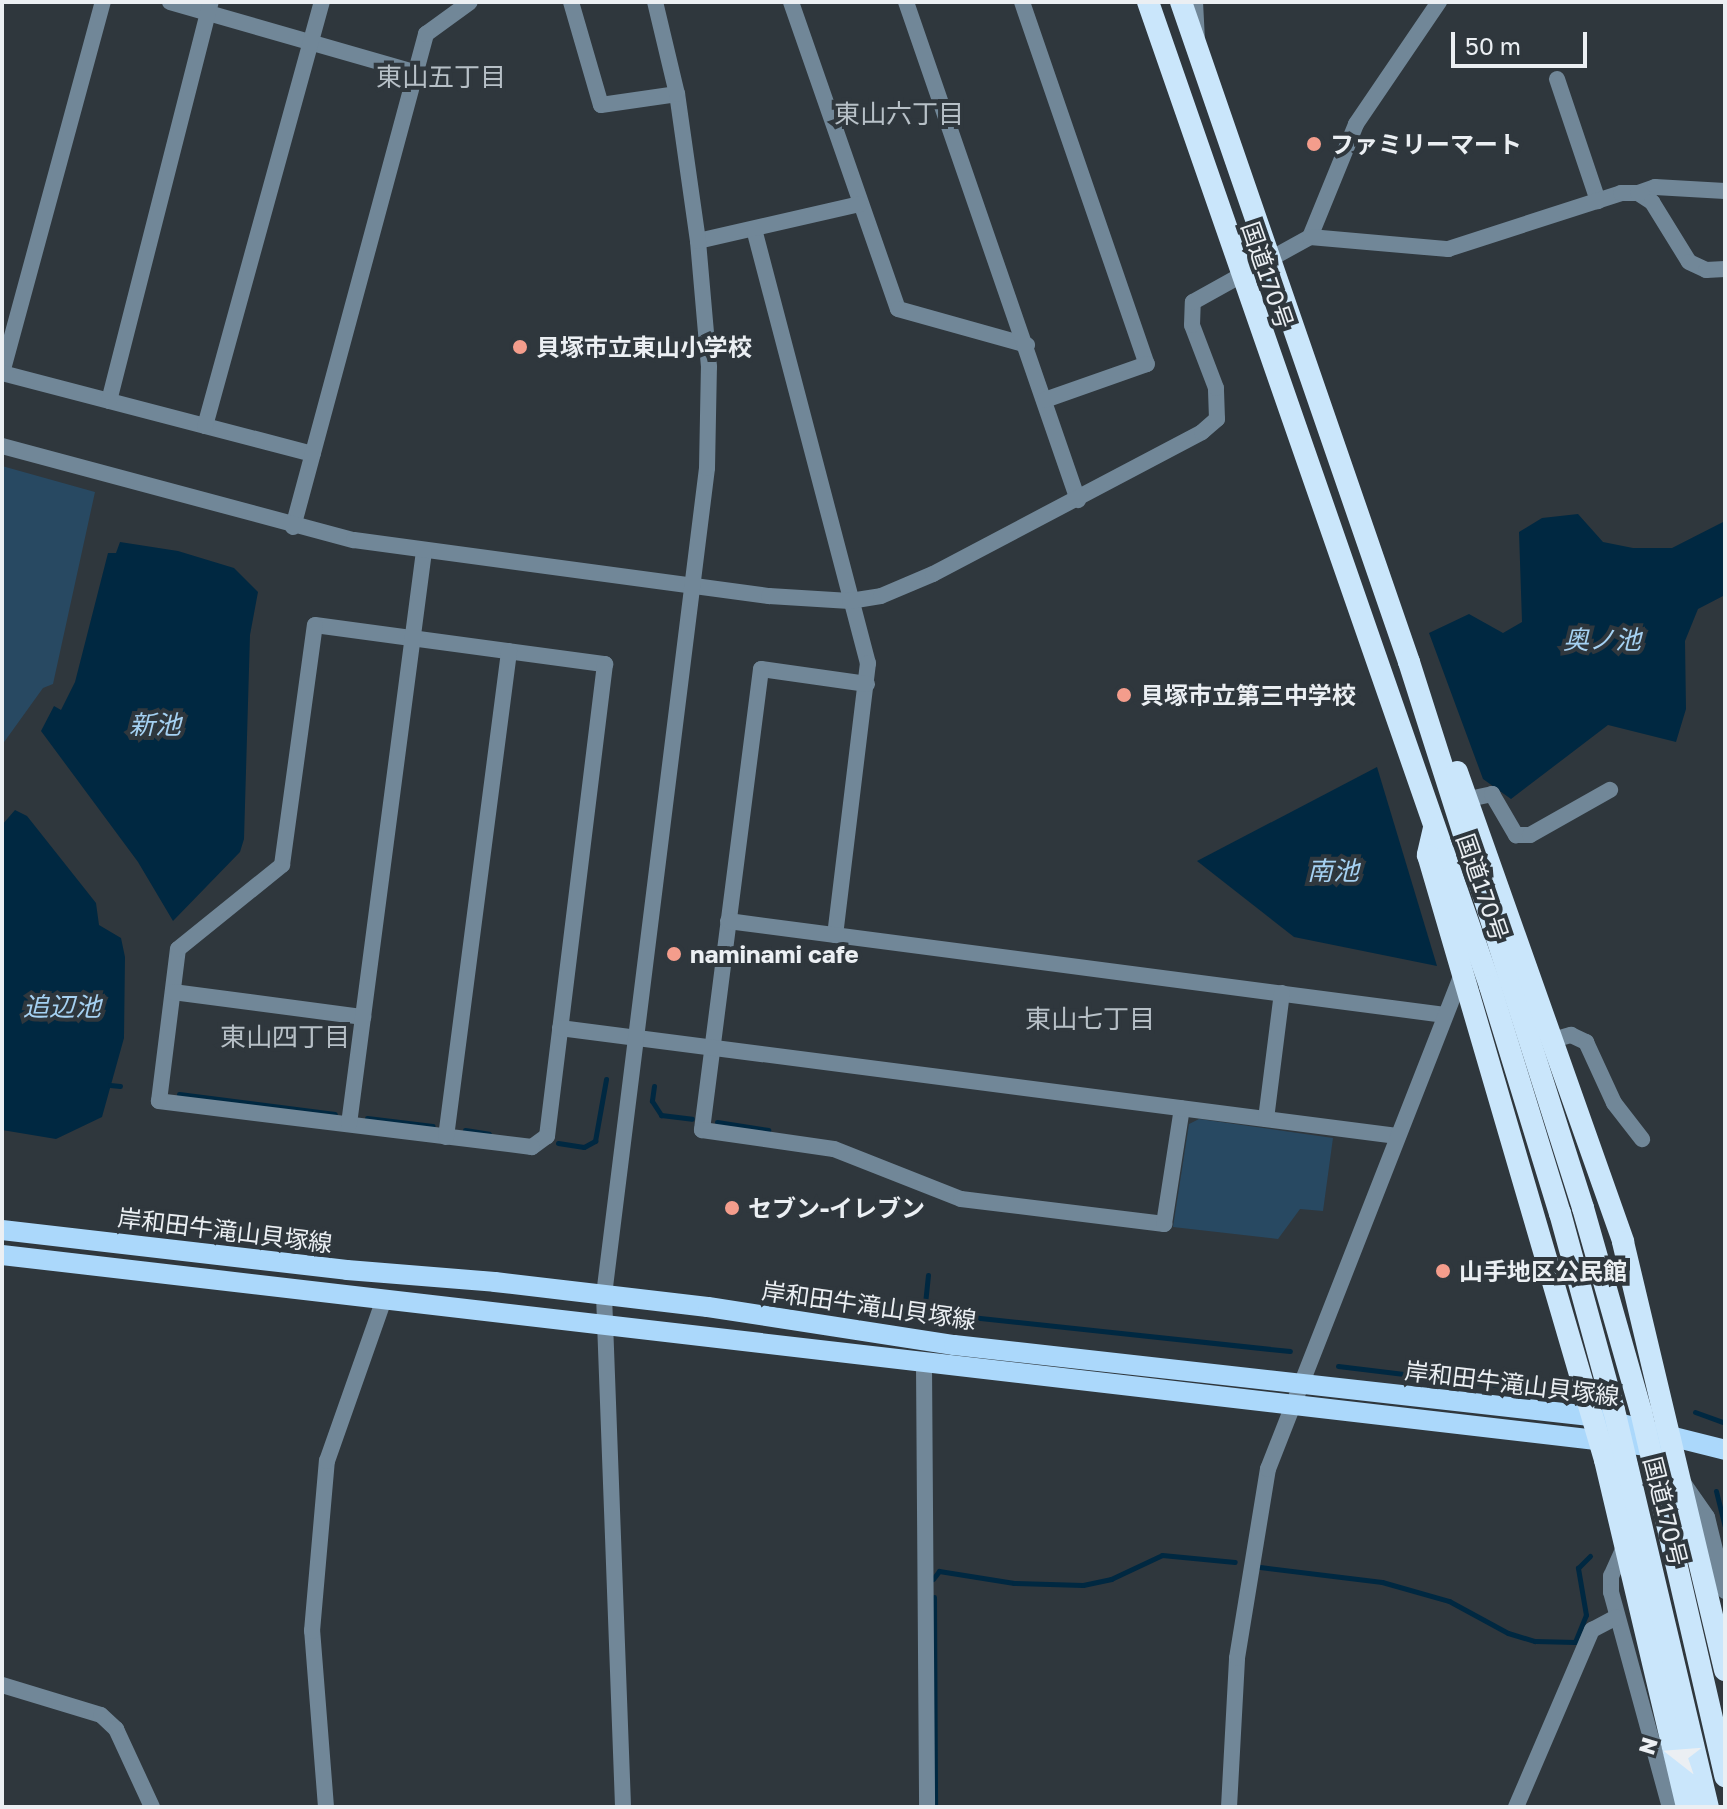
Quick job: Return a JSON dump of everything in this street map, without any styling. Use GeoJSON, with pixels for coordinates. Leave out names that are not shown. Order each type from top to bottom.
{"type":"FeatureCollection","features":[{"type":"Feature","properties":{"kind":"highway","name":"国道170号"},"geometry":{"type":"LineString","coordinates":[[1148,2],[1239,272],[1435,826],[1560,1213],[1618,1425],[1708,1807]]}},
{"type":"Feature","properties":{"kind":"highway","name":"国道170号"},"geometry":{"type":"LineString","coordinates":[[1181,2],[1272,258],[1409,662],[1583,1208],[1641,1411],[1725,1776]]}},
{"type":"Feature","properties":{"kind":"highway"},"geometry":{"type":"LineString","coordinates":[[1409,662],[1469,799],[1623,1242],[1684,1482],[1725,1670]]}},
{"type":"Feature","properties":{"kind":"highway"},"geometry":{"type":"LineString","coordinates":[[1435,826],[1428,855],[1600,1444],[1687,1807]]}},
{"type":"Feature","properties":{"kind":"main road","name":"岸和田牛滝山貝塚線"},"geometry":{"type":"LineString","coordinates":[[2,1230],[604,1295],[954,1345],[1590,1416],[1674,1442],[1725,1450]]}},
{"type":"Feature","properties":{"kind":"main road","name":"岸和田牛滝山貝塚線"},"geometry":{"type":"LineString","coordinates":[[2,1255],[1600,1444],[1674,1442]]}},
{"type":"Feature","properties":{"kind":"street"},"geometry":{"type":"LineString","coordinates":[[103,2],[2,373],[313,454]]}},
{"type":"Feature","properties":{"kind":"street"},"geometry":{"type":"LineString","coordinates":[[170,2],[209,8],[311,43],[417,73]]}},
{"type":"Feature","properties":{"kind":"street"},"geometry":{"type":"LineString","coordinates":[[205,426],[322,2]]}},
{"type":"Feature","properties":{"kind":"street"},"geometry":{"type":"LineString","coordinates":[[293,527],[426,34],[470,2]]}},
{"type":"Feature","properties":{"kind":"street"},"geometry":{"type":"LineString","coordinates":[[571,2],[601,105],[677,94]]}},
{"type":"Feature","properties":{"kind":"street"},"geometry":{"type":"LineString","coordinates":[[623,1807],[604,1295],[707,468],[708,396],[698,241],[677,94],[655,2]]}},
{"type":"Feature","properties":{"kind":"street"},"geometry":{"type":"LineString","coordinates":[[791,2],[898,309],[1027,345]]}},
{"type":"Feature","properties":{"kind":"street"},"geometry":{"type":"LineString","coordinates":[[906,2],[1078,500]]}},
{"type":"Feature","properties":{"kind":"street"},"geometry":{"type":"LineString","coordinates":[[1022,2],[1147,364],[1045,400]]}},
{"type":"Feature","properties":{"kind":"street"},"geometry":{"type":"LineString","coordinates":[[1195,2],[1197,47]]}},
{"type":"Feature","properties":{"kind":"street"},"geometry":{"type":"LineString","coordinates":[[1310,237],[1356,124],[1439,2]]}},
{"type":"Feature","properties":{"kind":"street"},"geometry":{"type":"LineString","coordinates":[[109,401],[209,8]]}},
{"type":"Feature","properties":{"kind":"street"},"geometry":{"type":"LineString","coordinates":[[1557,79],[1598,201]]}},
{"type":"Feature","properties":{"kind":"street"},"geometry":{"type":"LineString","coordinates":[[2,446],[293,527],[424,551],[693,585],[850,601],[881,596],[933,574],[1182,445],[1217,419],[1216,388],[1192,325],[1193,302],[1239,272],[1310,237],[1448,249],[1598,201],[1655,187],[1725,191]]}},
{"type":"Feature","properties":{"kind":"street"},"geometry":{"type":"LineString","coordinates":[[1638,193],[1652,202],[1689,262],[1706,270],[1725,269]]}},
{"type":"Feature","properties":{"kind":"street"},"geometry":{"type":"LineString","coordinates":[[698,241],[860,204]]}},
{"type":"Feature","properties":{"kind":"street"},"geometry":{"type":"LineString","coordinates":[[754,229],[868,663],[835,935]]}},
{"type":"Feature","properties":{"kind":"street"},"geometry":{"type":"LineString","coordinates":[[349,1124],[424,551]]}},
{"type":"Feature","properties":{"kind":"street"},"geometry":{"type":"LineString","coordinates":[[315,625],[412,639],[605,664],[547,1136],[532,1147],[159,1101],[178,949],[282,865],[315,625]]}},
{"type":"Feature","properties":{"kind":"street"},"geometry":{"type":"LineString","coordinates":[[446,1137],[509,651]]}},
{"type":"Feature","properties":{"kind":"street"},"geometry":{"type":"LineString","coordinates":[[867,684],[761,669],[702,1130],[834,1149],[961,1199],[1164,1224],[1182,1108]]}},
{"type":"Feature","properties":{"kind":"street"},"geometry":{"type":"LineString","coordinates":[[1469,799],[1492,794],[1516,835],[1530,835],[1610,790]]}},
{"type":"Feature","properties":{"kind":"street"},"geometry":{"type":"LineString","coordinates":[[728,921],[1445,1015]]}},
{"type":"Feature","properties":{"kind":"street"},"geometry":{"type":"LineString","coordinates":[[1229,1807],[1237,1658],[1253,1541],[1268,1469],[1298,1384],[1462,974]]}},
{"type":"Feature","properties":{"kind":"street"},"geometry":{"type":"LineString","coordinates":[[173,992],[363,1017]]}},
{"type":"Feature","properties":{"kind":"street"},"geometry":{"type":"LineString","coordinates":[[1266,1119],[1282,993]]}},
{"type":"Feature","properties":{"kind":"street"},"geometry":{"type":"LineString","coordinates":[[560,1028],[1397,1136]]}},
{"type":"Feature","properties":{"kind":"street"},"geometry":{"type":"LineString","coordinates":[[1553,1040],[1571,1035],[1586,1042],[1614,1103],[1642,1139]]}},
{"type":"Feature","properties":{"kind":"street"},"geometry":{"type":"LineString","coordinates":[[326,1807],[312,1631],[327,1461],[384,1299]]}},
{"type":"Feature","properties":{"kind":"street"},"geometry":{"type":"LineString","coordinates":[[924,1365],[927,1807]]}},
{"type":"Feature","properties":{"kind":"street"},"geometry":{"type":"LineString","coordinates":[[1684,1482],[1707,1517],[1725,1591]]}},
{"type":"Feature","properties":{"kind":"street"},"geometry":{"type":"LineString","coordinates":[[1625,1545],[1611,1576],[1616,1617],[1670,1807]]}},
{"type":"Feature","properties":{"kind":"street"},"geometry":{"type":"LineString","coordinates":[[1516,1807],[1592,1630],[1616,1617]]}},
{"type":"Feature","properties":{"kind":"street"},"geometry":{"type":"LineString","coordinates":[[2,1685],[101,1715],[116,1729],[152,1807]]}},
{"type":"Feature","properties":{"kind":"shaded area"},"geometry":{"type":"Polygon","coordinates":[[[2,466],[95,492],[53,684],[43,688],[2,745],[2,466]]]}},
{"type":"Feature","properties":{"kind":"shaded area"},"geometry":{"type":"Polygon","coordinates":[[[1199,1119],[1333,1138],[1323,1211],[1300,1209],[1278,1239],[1173,1227],[1189,1124],[1199,1119]]]}},
{"type":"Feature","properties":{"kind":"water","name":"奥ノ池"},"geometry":{"type":"Polygon","coordinates":[[[1578,514],[1603,542],[1633,548],[1672,548],[1725,521],[1725,595],[1698,609],[1685,641],[1686,709],[1676,742],[1608,725],[1511,799],[1483,779],[1429,633],[1469,614],[1503,633],[1522,622],[1519,532],[1542,518],[1578,514]]]}},
{"type":"Feature","properties":{"kind":"water","name":"新池"},"geometry":{"type":"Polygon","coordinates":[[[120,542],[178,551],[234,568],[258,592],[250,635],[244,839],[240,852],[173,921],[138,862],[41,731],[54,706],[61,710],[75,682],[108,553],[116,553],[120,542]]]}},
{"type":"Feature","properties":{"kind":"water","name":"南池"},"geometry":{"type":"Polygon","coordinates":[[[1377,767],[1437,966],[1294,937],[1197,861],[1377,767]]]}},
{"type":"Feature","properties":{"kind":"water","name":"追辺池"},"geometry":{"type":"Polygon","coordinates":[[[15,810],[27,816],[96,903],[99,925],[121,938],[125,957],[124,1038],[102,1117],[56,1139],[2,1130],[2,825],[15,810]]]}},
{"type":"Feature","properties":{"kind":"waterway"},"geometry":{"type":"LineString","coordinates":[[558,1143],[584,1147],[595,1141],[606,1079]]}},
{"type":"Feature","properties":{"kind":"waterway"},"geometry":{"type":"LineString","coordinates":[[110,1085],[120,1086]]}},
{"type":"Feature","properties":{"kind":"waterway"},"geometry":{"type":"LineString","coordinates":[[654,1086],[652,1101],[661,1115],[692,1119]]}},
{"type":"Feature","properties":{"kind":"waterway"},"geometry":{"type":"LineString","coordinates":[[179,1094],[335,1114]]}},
{"type":"Feature","properties":{"kind":"waterway"},"geometry":{"type":"LineString","coordinates":[[367,1118],[433,1126]]}},
{"type":"Feature","properties":{"kind":"waterway"},"geometry":{"type":"LineString","coordinates":[[717,1122],[768,1130]]}},
{"type":"Feature","properties":{"kind":"waterway"},"geometry":{"type":"LineString","coordinates":[[465,1130],[489,1134]]}},
{"type":"Feature","properties":{"kind":"waterway"},"geometry":{"type":"LineString","coordinates":[[928,1275],[924,1312],[1290,1351]]}},
{"type":"Feature","properties":{"kind":"waterway"},"geometry":{"type":"LineString","coordinates":[[1338,1366],[1535,1390]]}},
{"type":"Feature","properties":{"kind":"waterway"},"geometry":{"type":"LineString","coordinates":[[1695,1412],[1725,1423]]}},
{"type":"Feature","properties":{"kind":"waterway"},"geometry":{"type":"LineString","coordinates":[[1716,1491],[1725,1526]]}},
{"type":"Feature","properties":{"kind":"waterway"},"geometry":{"type":"LineString","coordinates":[[933,1579],[939,1571],[1014,1583],[1083,1585],[1111,1579],[1162,1555],[1235,1562]]}},
{"type":"Feature","properties":{"kind":"waterway"},"geometry":{"type":"LineString","coordinates":[[1260,1567],[1382,1582],[1449,1601],[1508,1633],[1535,1641],[1575,1642],[1586,1615],[1578,1568],[1590,1556]]}},
{"type":"Feature","properties":{"kind":"waterway"},"geometry":{"type":"LineString","coordinates":[[934,1597],[935,1807]]}},
{"type":"Feature","properties":{"kind":"place","name":"ファミリーマート"},"geometry":{"type":"Point","coordinates":[1314,144]}},
{"type":"Feature","properties":{"kind":"place","name":"貝塚市立東山小学校"},"geometry":{"type":"Point","coordinates":[520,347]}},
{"type":"Feature","properties":{"kind":"place","name":"貝塚市立第三中学校"},"geometry":{"type":"Point","coordinates":[1124,695]}},
{"type":"Feature","properties":{"kind":"place","name":"naminami cafe"},"geometry":{"type":"Point","coordinates":[674,954]}},
{"type":"Feature","properties":{"kind":"place","name":"セブン-イレブン"},"geometry":{"type":"Point","coordinates":[732,1208]}},
{"type":"Feature","properties":{"kind":"place","name":"山手地区公民館"},"geometry":{"type":"Point","coordinates":[1443,1271]}},
{"type":"Feature","properties":{"kind":"district","name":"東山五丁目"},"geometry":{"type":"Point","coordinates":[441,77]}},
{"type":"Feature","properties":{"kind":"district","name":"東山六丁目"},"geometry":{"type":"Point","coordinates":[899,114]}},
{"type":"Feature","properties":{"kind":"district","name":"東山七丁目"},"geometry":{"type":"Point","coordinates":[1090,1019]}},
{"type":"Feature","properties":{"kind":"district","name":"東山四丁目"},"geometry":{"type":"Point","coordinates":[285,1037]}}]}
